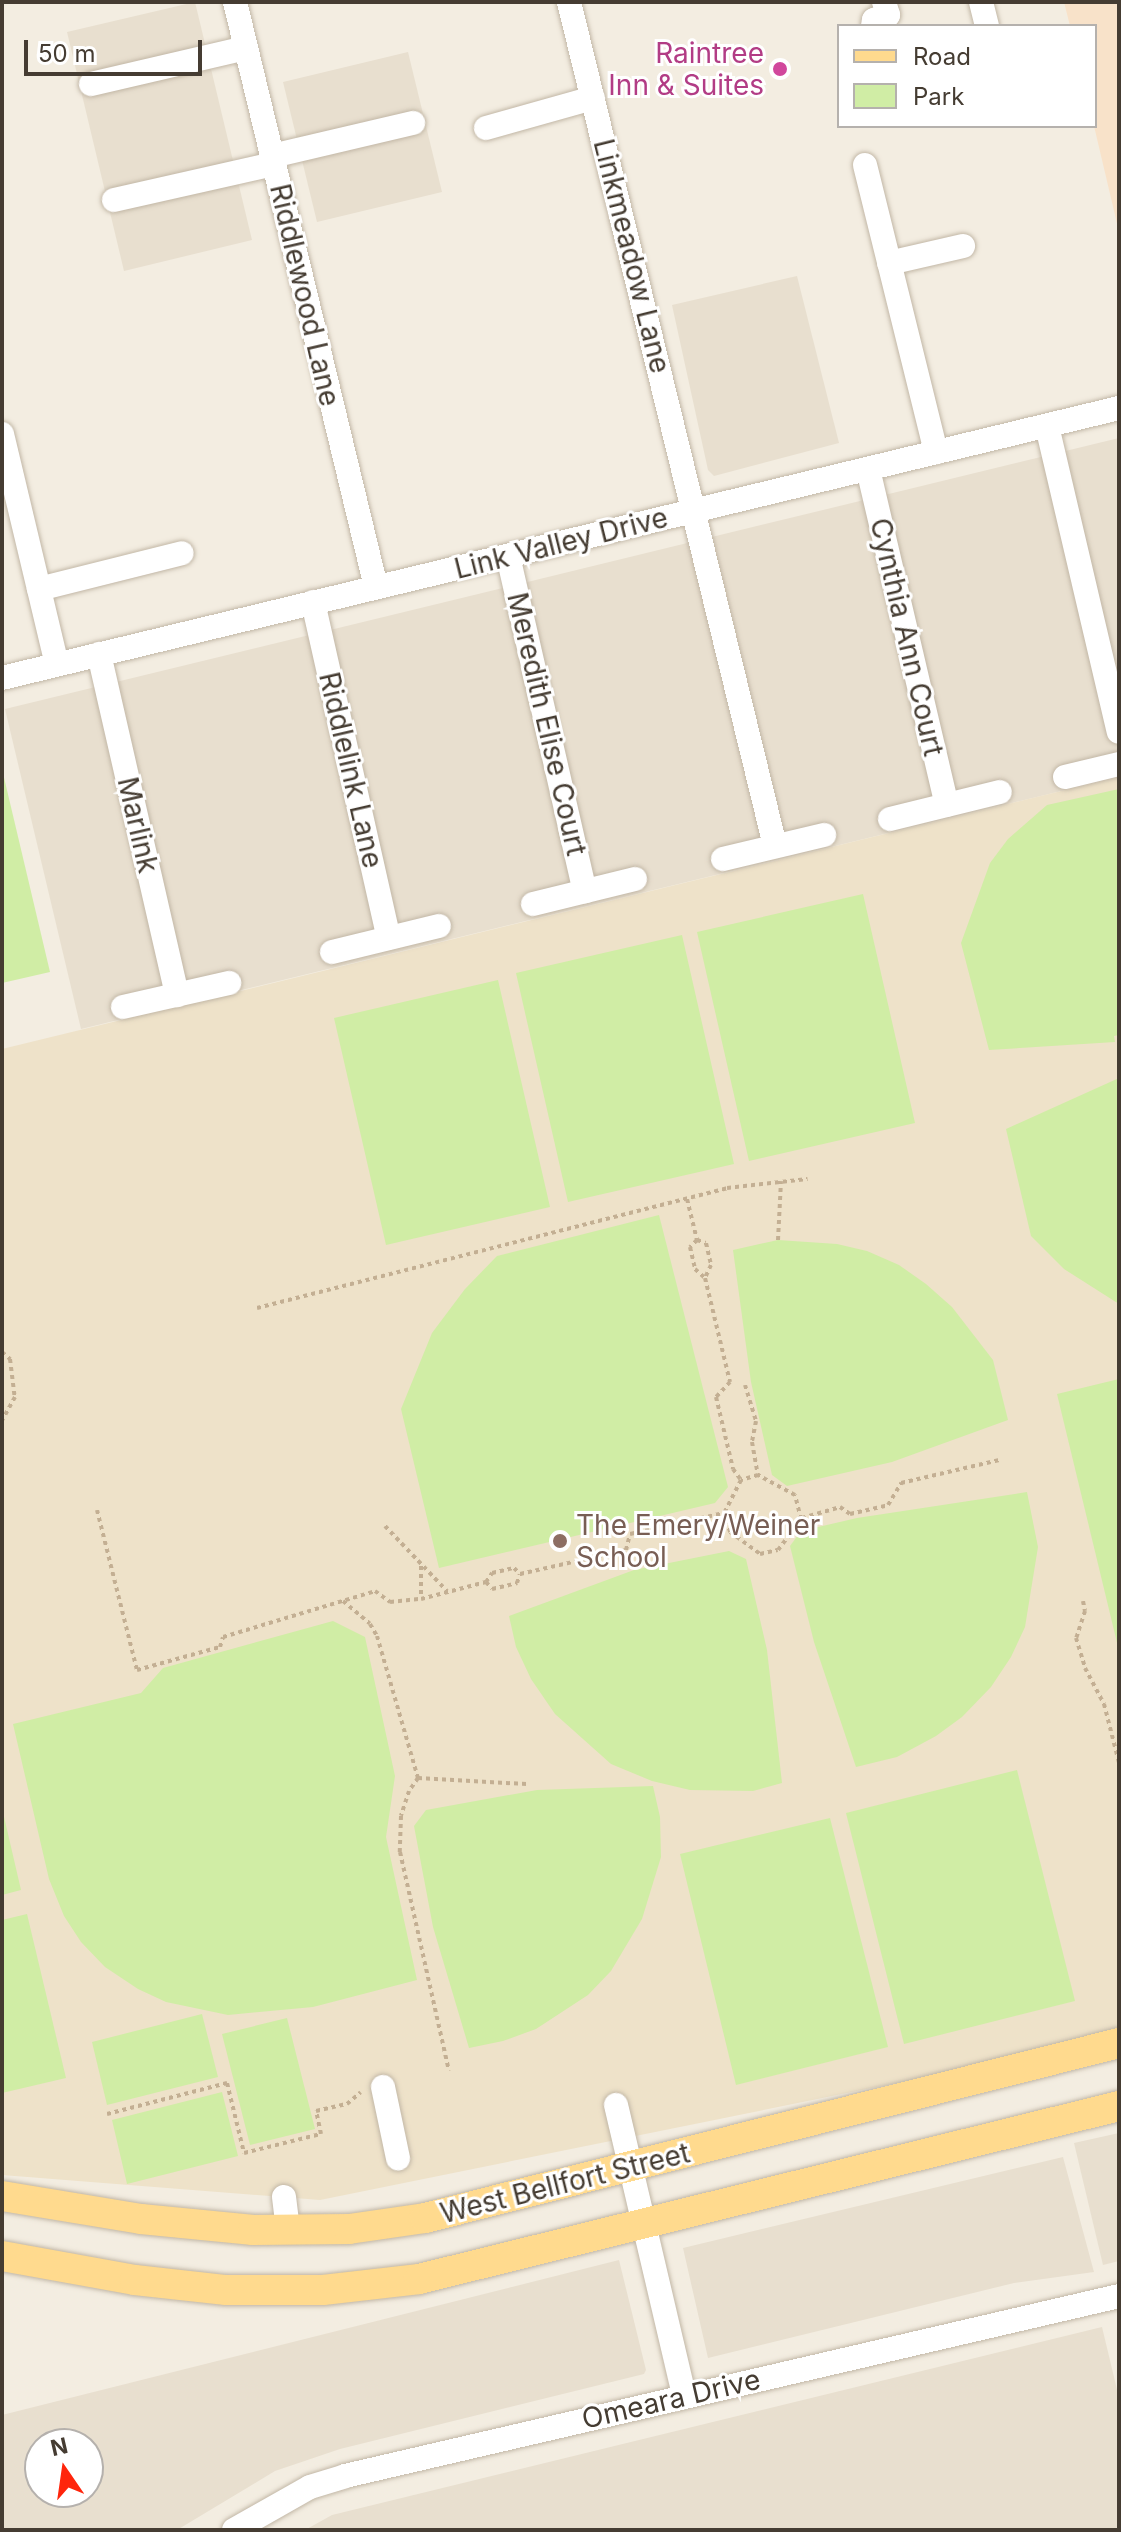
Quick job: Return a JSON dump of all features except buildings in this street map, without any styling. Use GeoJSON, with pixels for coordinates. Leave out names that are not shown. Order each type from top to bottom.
{"type":"FeatureCollection","features":[{"type":"Feature","properties":{"kind":"main road","name":"West Bellfort Street"},"geometry":{"type":"LineString","coordinates":[[2,2196],[141,2219],[288,2229],[349,2229],[425,2218],[1119,2043]]}},
{"type":"Feature","properties":{"kind":"main road","name":"West Bellfort Street"},"geometry":{"type":"LineString","coordinates":[[2,2256],[135,2280],[226,2290],[323,2290],[419,2279],[1119,2106]]}},
{"type":"Feature","properties":{"kind":"street","name":"Riddlewood Lane"},"geometry":{"type":"LineString","coordinates":[[235,2],[376,587]]}},
{"type":"Feature","properties":{"kind":"street","name":"Linkmeadow Lane"},"geometry":{"type":"LineString","coordinates":[[569,2],[775,846]]}},
{"type":"Feature","properties":{"kind":"street"},"geometry":{"type":"LineString","coordinates":[[981,2],[986,24]]}},
{"type":"Feature","properties":{"kind":"street"},"geometry":{"type":"LineString","coordinates":[[91,84],[246,48]]}},
{"type":"Feature","properties":{"kind":"street"},"geometry":{"type":"LineString","coordinates":[[486,128],[593,98]]}},
{"type":"Feature","properties":{"kind":"street"},"geometry":{"type":"LineString","coordinates":[[114,200],[413,123]]}},
{"type":"Feature","properties":{"kind":"street"},"geometry":{"type":"LineString","coordinates":[[865,165],[936,452]]}},
{"type":"Feature","properties":{"kind":"street"},"geometry":{"type":"LineString","coordinates":[[889,263],[963,246]]}},
{"type":"Feature","properties":{"kind":"street","name":"Link Valley Drive"},"geometry":{"type":"LineString","coordinates":[[2,678],[1119,408]]}},
{"type":"Feature","properties":{"kind":"street"},"geometry":{"type":"LineString","coordinates":[[1047,426],[1119,732]]}},
{"type":"Feature","properties":{"kind":"street"},"geometry":{"type":"LineString","coordinates":[[2,434],[57,664]]}},
{"type":"Feature","properties":{"kind":"street","name":"Cynthia Ann Court"},"geometry":{"type":"LineString","coordinates":[[868,469],[947,805]]}},
{"type":"Feature","properties":{"kind":"street"},"geometry":{"type":"LineString","coordinates":[[39,589],[182,553]]}},
{"type":"Feature","properties":{"kind":"street","name":"Meredith Elise Court"},"geometry":{"type":"LineString","coordinates":[[508,556],[585,891]]}},
{"type":"Feature","properties":{"kind":"street","name":"Riddlelink Lane"},"geometry":{"type":"LineString","coordinates":[[313,602],[389,938]]}},
{"type":"Feature","properties":{"kind":"street","name":"Marlink"},"geometry":{"type":"LineString","coordinates":[[99,654],[177,995]]}},
{"type":"Feature","properties":{"kind":"street"},"geometry":{"type":"LineString","coordinates":[[1065,777],[1119,764]]}},
{"type":"Feature","properties":{"kind":"street"},"geometry":{"type":"LineString","coordinates":[[890,819],[1000,792]]}},
{"type":"Feature","properties":{"kind":"street"},"geometry":{"type":"LineString","coordinates":[[723,859],[824,835]]}},
{"type":"Feature","properties":{"kind":"street","name":"Meredith Elise Court"},"geometry":{"type":"LineString","coordinates":[[533,904],[635,879]]}},
{"type":"Feature","properties":{"kind":"street"},"geometry":{"type":"LineString","coordinates":[[332,952],[439,926]]}},
{"type":"Feature","properties":{"kind":"street"},"geometry":{"type":"LineString","coordinates":[[123,1007],[229,983]]}},
{"type":"Feature","properties":{"kind":"street"},"geometry":{"type":"LineString","coordinates":[[372,2090],[398,2158]]}},
{"type":"Feature","properties":{"kind":"street"},"geometry":{"type":"LineString","coordinates":[[616,2105],[633,2166],[684,2396]]}},
{"type":"Feature","properties":{"kind":"street"},"geometry":{"type":"LineString","coordinates":[[284,2197],[288,2229]]}},
{"type":"Feature","properties":{"kind":"street","name":"Omeara Drive"},"geometry":{"type":"LineString","coordinates":[[234,2530],[310,2487],[333,2480],[1119,2296]]}},
{"type":"Feature","properties":{"kind":"path"},"geometry":{"type":"LineString","coordinates":[[257,1308],[687,1199],[807,1179]]}},
{"type":"Feature","properties":{"kind":"path"},"geometry":{"type":"LineString","coordinates":[[778,1240],[781,1181]]}},
{"type":"Feature","properties":{"kind":"path"},"geometry":{"type":"LineString","coordinates":[[687,1199],[697,1240]]}},
{"type":"Feature","properties":{"kind":"path"},"geometry":{"type":"LineString","coordinates":[[697,1240],[706,1243],[711,1265],[705,1278]]}},
{"type":"Feature","properties":{"kind":"path"},"geometry":{"type":"LineString","coordinates":[[697,1240],[690,1247],[695,1269],[705,1278],[730,1382],[716,1397],[733,1469],[741,1480]]}},
{"type":"Feature","properties":{"kind":"path"},"geometry":{"type":"LineString","coordinates":[[2,1352],[10,1359],[15,1397],[2,1420]]}},
{"type":"Feature","properties":{"kind":"path"},"geometry":{"type":"LineString","coordinates":[[745,1385],[756,1421],[752,1442],[758,1475]]}},
{"type":"Feature","properties":{"kind":"path"},"geometry":{"type":"LineString","coordinates":[[801,1519],[795,1495],[758,1475],[741,1480],[724,1513],[730,1532],[760,1554],[778,1550],[801,1519],[840,1507],[850,1514],[888,1505],[901,1483],[999,1460]]}},
{"type":"Feature","properties":{"kind":"path"},"geometry":{"type":"LineString","coordinates":[[97,1510],[137,1670],[220,1647],[223,1637],[375,1591],[390,1602],[421,1599],[486,1582],[492,1573],[514,1568],[520,1574]]}},
{"type":"Feature","properties":{"kind":"path"},"geometry":{"type":"LineString","coordinates":[[520,1574],[626,1550],[630,1534],[724,1513]]}},
{"type":"Feature","properties":{"kind":"path"},"geometry":{"type":"LineString","coordinates":[[385,1526],[447,1591]]}},
{"type":"Feature","properties":{"kind":"path"},"geometry":{"type":"LineString","coordinates":[[421,1564],[421,1599]]}},
{"type":"Feature","properties":{"kind":"path"},"geometry":{"type":"LineString","coordinates":[[486,1582],[492,1589],[517,1583],[520,1574]]}},
{"type":"Feature","properties":{"kind":"path"},"geometry":{"type":"LineString","coordinates":[[343,1601],[370,1624],[377,1636],[418,1778],[401,1816],[400,1852],[449,2071]]}},
{"type":"Feature","properties":{"kind":"path"},"geometry":{"type":"LineString","coordinates":[[1083,1601],[1085,1611],[1076,1638],[1085,1668],[1101,1694],[1119,1763]]}},
{"type":"Feature","properties":{"kind":"path"},"geometry":{"type":"LineString","coordinates":[[418,1778],[527,1784]]}},
{"type":"Feature","properties":{"kind":"path"},"geometry":{"type":"LineString","coordinates":[[107,2114],[227,2083],[244,2153],[321,2134],[316,2111],[347,2104],[372,2090]]}},
{"type":"Feature","properties":{"kind":"shaded area"},"geometry":{"type":"Polygon","coordinates":[[[195,2],[252,240],[124,271],[67,32],[195,2]]]}},
{"type":"Feature","properties":{"kind":"shaded area"},"geometry":{"type":"Polygon","coordinates":[[[1064,2],[1119,2],[1119,232],[1094,128],[1097,128],[1097,24],[1070,24],[1064,2]]]}},
{"type":"Feature","properties":{"kind":"shaded area"},"geometry":{"type":"Polygon","coordinates":[[[408,52],[442,192],[317,222],[283,82],[408,52]]]}},
{"type":"Feature","properties":{"kind":"shaded area"},"geometry":{"type":"Polygon","coordinates":[[[797,276],[839,443],[714,476],[708,470],[672,305],[797,276]]]}},
{"type":"Feature","properties":{"kind":"shaded area"},"geometry":{"type":"Polygon","coordinates":[[[1119,438],[1119,777],[81,1029],[5,709],[1119,438]]]}},
{"type":"Feature","properties":{"kind":"shaded area","name":"The Emery/Weiner School"},"geometry":{"type":"Polygon","coordinates":[[[1119,777],[1119,2034],[1074,2047],[320,2200],[2,2175],[2,1049],[1119,777]]]}},
{"type":"Feature","properties":{"kind":"shaded area"},"geometry":{"type":"Polygon","coordinates":[[[1119,2133],[1119,2261],[1103,2265],[1074,2143],[1119,2133]]]}},
{"type":"Feature","properties":{"kind":"shaded area"},"geometry":{"type":"Polygon","coordinates":[[[1063,2157],[1094,2272],[1014,2283],[708,2358],[683,2248],[1063,2157]]]}},
{"type":"Feature","properties":{"kind":"shaded area"},"geometry":{"type":"Polygon","coordinates":[[[619,2260],[646,2370],[644,2374],[340,2449],[275,2471],[177,2530],[2,2530],[2,2415],[619,2260]]]}},
{"type":"Feature","properties":{"kind":"shaded area"},"geometry":{"type":"Polygon","coordinates":[[[1102,2327],[1119,2398],[1119,2530],[305,2530],[332,2515],[1102,2327]]]}},
{"type":"Feature","properties":{"kind":"green space"},"geometry":{"type":"Polygon","coordinates":[[[2,769],[50,972],[2,983],[2,769]]]}},
{"type":"Feature","properties":{"kind":"green space"},"geometry":{"type":"Polygon","coordinates":[[[1119,789],[1119,1035],[1114,1036],[1115,1042],[989,1050],[961,943],[990,863],[1008,839],[1047,805],[1119,789]]]}},
{"type":"Feature","properties":{"kind":"green space"},"geometry":{"type":"Polygon","coordinates":[[[863,894],[915,1123],[749,1161],[697,932],[863,894]]]}},
{"type":"Feature","properties":{"kind":"green space"},"geometry":{"type":"Polygon","coordinates":[[[682,935],[734,1164],[568,1202],[516,973],[682,935]]]}},
{"type":"Feature","properties":{"kind":"green space"},"geometry":{"type":"Polygon","coordinates":[[[498,980],[550,1207],[386,1245],[334,1018],[498,980]]]}},
{"type":"Feature","properties":{"kind":"green space"},"geometry":{"type":"Polygon","coordinates":[[[1119,1078],[1119,1304],[1064,1269],[1031,1236],[1006,1129],[1119,1078]]]}},
{"type":"Feature","properties":{"kind":"green space"},"geometry":{"type":"Polygon","coordinates":[[[659,1215],[728,1487],[715,1503],[439,1568],[401,1409],[432,1333],[465,1289],[497,1256],[659,1215]]]}},
{"type":"Feature","properties":{"kind":"green space"},"geometry":{"type":"Polygon","coordinates":[[[778,1240],[837,1244],[867,1251],[899,1265],[926,1284],[952,1307],[993,1360],[1008,1420],[892,1462],[787,1486],[772,1475],[751,1382],[733,1250],[778,1240]]]}},
{"type":"Feature","properties":{"kind":"green space"},"geometry":{"type":"Polygon","coordinates":[[[1119,1379],[1119,1651],[1057,1394],[1119,1379]]]}},
{"type":"Feature","properties":{"kind":"green space"},"geometry":{"type":"Polygon","coordinates":[[[1027,1492],[1038,1547],[1025,1627],[1011,1657],[991,1687],[962,1717],[936,1736],[897,1757],[856,1767],[814,1642],[790,1546],[801,1531],[857,1518],[1027,1492]]]}},
{"type":"Feature","properties":{"kind":"green space"},"geometry":{"type":"Polygon","coordinates":[[[729,1551],[746,1559],[767,1650],[782,1783],[753,1791],[690,1790],[652,1781],[611,1764],[555,1714],[531,1679],[516,1647],[509,1616],[634,1570],[729,1551]]]}},
{"type":"Feature","properties":{"kind":"green space"},"geometry":{"type":"Polygon","coordinates":[[[333,1621],[365,1637],[395,1776],[386,1837],[417,1980],[313,2007],[228,2015],[166,2002],[138,1989],[105,1967],[81,1942],[64,1916],[49,1879],[13,1724],[141,1693],[163,1668],[333,1621]]]}},
{"type":"Feature","properties":{"kind":"green space"},"geometry":{"type":"Polygon","coordinates":[[[1017,1770],[1075,2001],[904,2044],[846,1813],[1017,1770]]]}},
{"type":"Feature","properties":{"kind":"green space"},"geometry":{"type":"Polygon","coordinates":[[[653,1786],[660,1817],[661,1857],[642,1919],[611,1971],[588,1995],[536,2029],[503,2041],[469,2048],[433,1927],[414,1826],[426,1810],[537,1790],[653,1786]]]}},
{"type":"Feature","properties":{"kind":"green space"},"geometry":{"type":"Polygon","coordinates":[[[2,1808],[21,1890],[2,1895],[2,1808]]]}},
{"type":"Feature","properties":{"kind":"green space"},"geometry":{"type":"Polygon","coordinates":[[[830,1818],[888,2047],[736,2085],[680,1854],[830,1818]]]}},
{"type":"Feature","properties":{"kind":"green space"},"geometry":{"type":"Polygon","coordinates":[[[27,1914],[66,2078],[2,2093],[2,1920],[27,1914]]]}},
{"type":"Feature","properties":{"kind":"green space"},"geometry":{"type":"Polygon","coordinates":[[[202,2014],[218,2077],[107,2105],[92,2042],[202,2014]]]}},
{"type":"Feature","properties":{"kind":"green space"},"geometry":{"type":"Polygon","coordinates":[[[287,2018],[315,2129],[250,2145],[222,2034],[287,2018]]]}},
{"type":"Feature","properties":{"kind":"green space"},"geometry":{"type":"Polygon","coordinates":[[[222,2092],[238,2156],[127,2184],[112,2120],[222,2092]]]}},
{"type":"Feature","properties":{"kind":"place","name":"Raintree Inn & Suites"},"geometry":{"type":"Point","coordinates":[780,69]}},
{"type":"Feature","properties":{"kind":"place","name":"The Emery/Weiner School"},"geometry":{"type":"Point","coordinates":[560,1541]}}]}
